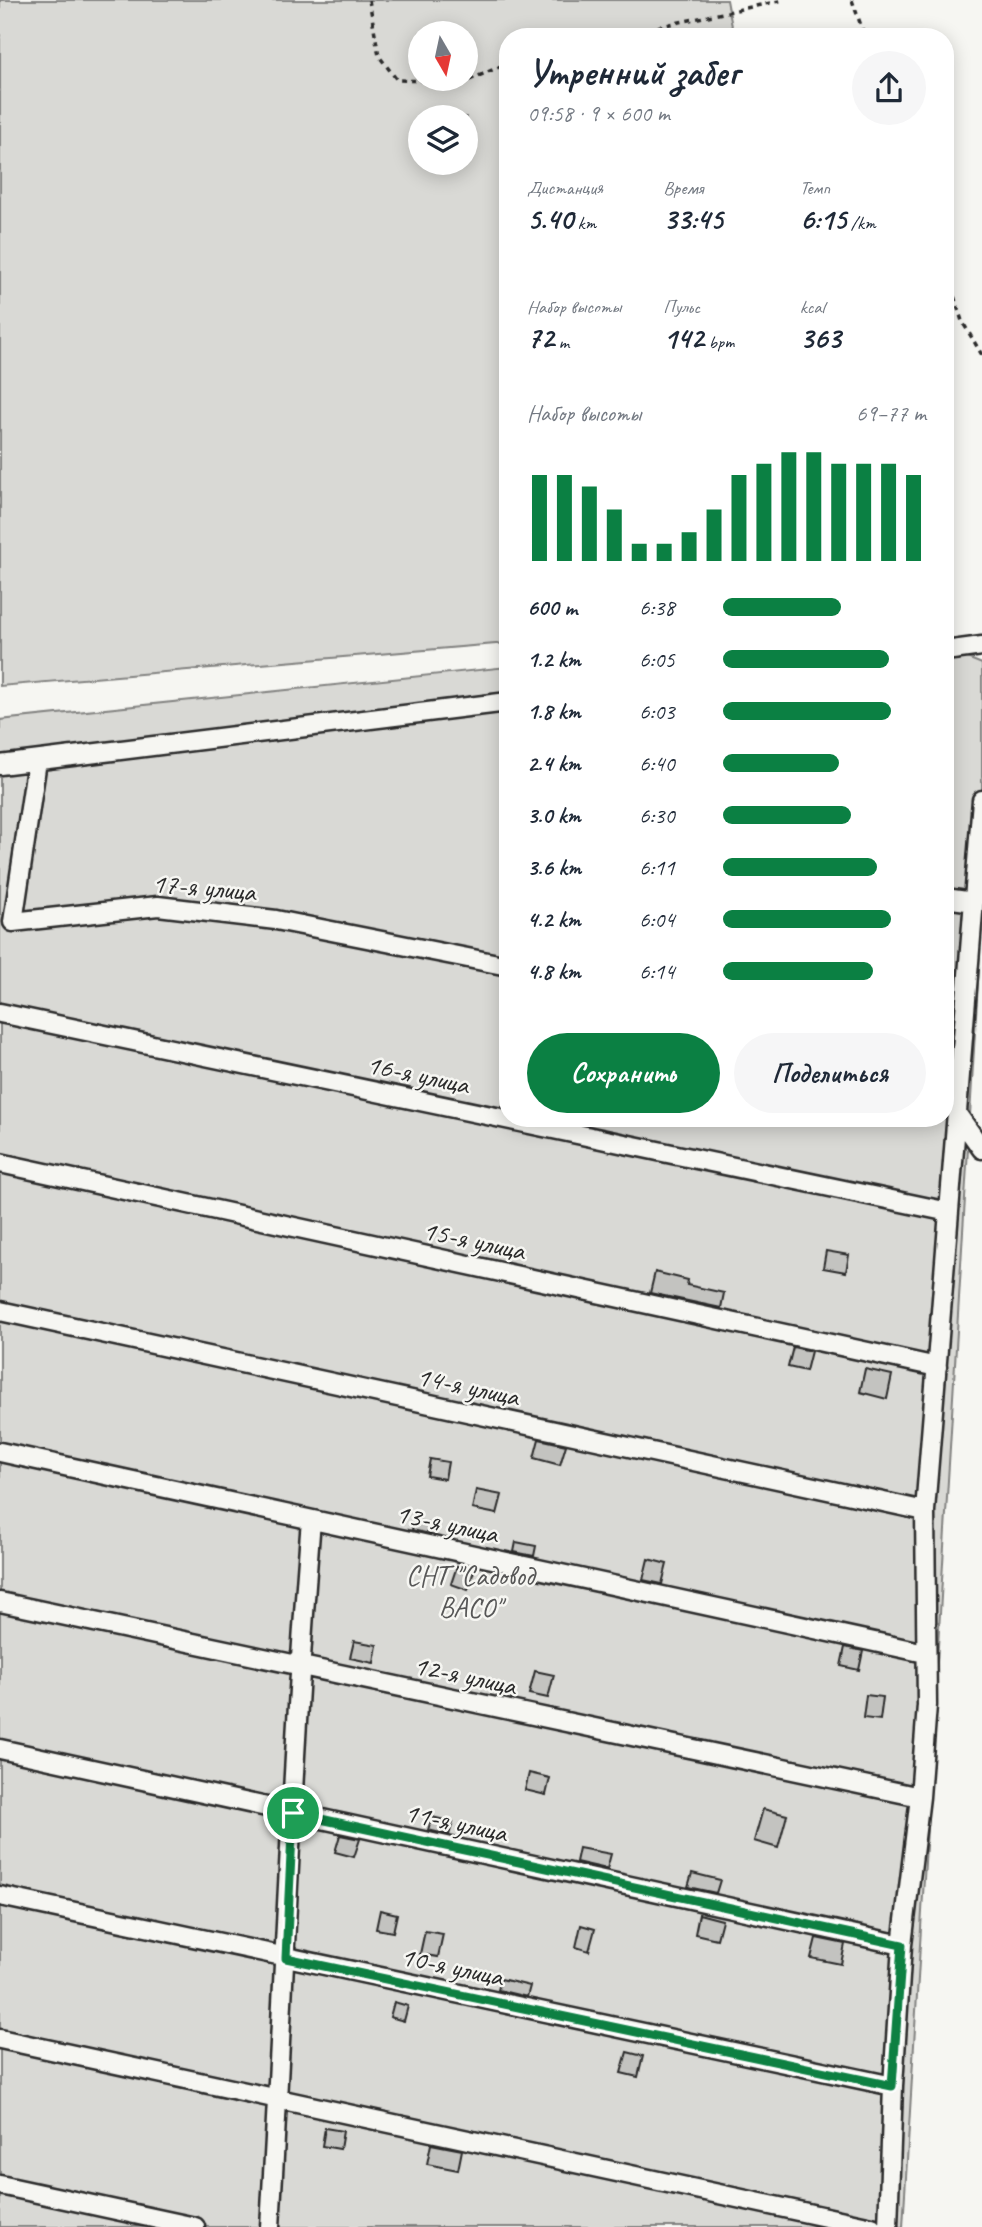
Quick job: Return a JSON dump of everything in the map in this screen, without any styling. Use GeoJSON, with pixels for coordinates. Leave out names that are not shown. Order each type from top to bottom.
{"type":"FeatureCollection","features":[{"type":"Feature","properties":{"kind":"street"},"geometry":{"type":"LineString","coordinates":[[954,650],[982,646]]}},
{"type":"Feature","properties":{"kind":"street"},"geometry":{"type":"LineString","coordinates":[[0,765],[499,703]]}},
{"type":"Feature","properties":{"kind":"street","name":"17-я улица"},"geometry":{"type":"LineString","coordinates":[[37,761],[13,922],[158,906],[276,920],[499,964]]}},
{"type":"Feature","properties":{"kind":"street"},"geometry":{"type":"LineString","coordinates":[[888,2227],[892,2086],[902,1945],[920,1797],[927,1705],[925,1511],[957,1114],[954,1046],[974,902],[982,800]]}},
{"type":"Feature","properties":{"kind":"street"},"geometry":{"type":"LineString","coordinates":[[954,899],[974,902]]}},
{"type":"Feature","properties":{"kind":"street","name":"16-я улица"},"geometry":{"type":"LineString","coordinates":[[0,1013],[499,1118]]}},
{"type":"Feature","properties":{"kind":"street"},"geometry":{"type":"LineString","coordinates":[[957,1114],[982,1149]]}},
{"type":"Feature","properties":{"kind":"street","name":"16-я улица"},"geometry":{"type":"LineString","coordinates":[[544,1127],[949,1212]]}},
{"type":"Feature","properties":{"kind":"street","name":"15-я улица"},"geometry":{"type":"LineString","coordinates":[[0,1163],[937,1367]]}},
{"type":"Feature","properties":{"kind":"street","name":"14-я улица"},"geometry":{"type":"LineString","coordinates":[[0,1311],[925,1511]]}},
{"type":"Feature","properties":{"kind":"street","name":"13-я улица"},"geometry":{"type":"LineString","coordinates":[[0,1452],[925,1653]]}},
{"type":"Feature","properties":{"kind":"street"},"geometry":{"type":"LineString","coordinates":[[270,2227],[299,1667],[311,1520]]}},
{"type":"Feature","properties":{"kind":"street","name":"12-я улица"},"geometry":{"type":"LineString","coordinates":[[0,1602],[920,1797]]}},
{"type":"Feature","properties":{"kind":"street","name":"11-я улица"},"geometry":{"type":"LineString","coordinates":[[0,1749],[902,1945]]}},
{"type":"Feature","properties":{"kind":"street","name":"10-я улица"},"geometry":{"type":"LineString","coordinates":[[0,1896],[892,2086]]}},
{"type":"Feature","properties":{"kind":"street"},"geometry":{"type":"LineString","coordinates":[[0,2039],[872,2227]]}},
{"type":"Feature","properties":{"kind":"street"},"geometry":{"type":"LineString","coordinates":[[0,2185],[195,2227]]}},
{"type":"Feature","properties":{"kind":"path"},"geometry":{"type":"LineString","coordinates":[[369,0],[379,56],[397,80],[465,82],[499,67]]}},
{"type":"Feature","properties":{"kind":"path"},"geometry":{"type":"LineString","coordinates":[[652,28],[784,0]]}},
{"type":"Feature","properties":{"kind":"path"},"geometry":{"type":"LineString","coordinates":[[852,0],[862,28]]}},
{"type":"Feature","properties":{"kind":"path"},"geometry":{"type":"LineString","coordinates":[[954,296],[962,321],[982,355]]}},
{"type":"Feature","properties":{"kind":"green space"},"geometry":{"type":"Polygon","coordinates":[[[0,0],[727,0],[732,28],[499,28],[499,644],[0,686],[0,0]]]}},
{"type":"Feature","properties":{"kind":"green space","name":"СНТ \"Садовод ВАСО\""},"geometry":{"type":"Polygon","coordinates":[[[954,653],[982,664],[982,916],[903,2227],[0,2227],[0,720],[499,668],[499,1127],[954,1127],[954,653]]]}},
{"type":"Feature","properties":{"kind":"building"},"geometry":{"type":"Polygon","coordinates":[[[826,1251],[849,1255],[846,1272],[823,1268],[826,1251]]]}},
{"type":"Feature","properties":{"kind":"building"},"geometry":{"type":"Polygon","coordinates":[[[655,1272],[688,1280],[687,1285],[724,1293],[721,1308],[650,1293],[655,1272]]]}},
{"type":"Feature","properties":{"kind":"building"},"geometry":{"type":"Polygon","coordinates":[[[793,1347],[811,1351],[806,1371],[788,1367],[793,1347]]]}},
{"type":"Feature","properties":{"kind":"building"},"geometry":{"type":"Polygon","coordinates":[[[865,1369],[892,1375],[887,1399],[860,1392],[865,1369]]]}},
{"type":"Feature","properties":{"kind":"building"},"geometry":{"type":"Polygon","coordinates":[[[539,1439],[566,1445],[560,1465],[534,1458],[539,1439]]]}},
{"type":"Feature","properties":{"kind":"building"},"geometry":{"type":"Polygon","coordinates":[[[430,1459],[448,1462],[445,1479],[427,1476],[430,1459]]]}},
{"type":"Feature","properties":{"kind":"building"},"geometry":{"type":"Polygon","coordinates":[[[476,1490],[502,1495],[497,1514],[472,1509],[476,1490]]]}},
{"type":"Feature","properties":{"kind":"building"},"geometry":{"type":"Polygon","coordinates":[[[414,1520],[432,1524],[430,1534],[412,1530],[414,1520]]]}},
{"type":"Feature","properties":{"kind":"building"},"geometry":{"type":"Polygon","coordinates":[[[516,1542],[536,1546],[534,1556],[514,1552],[516,1542]]]}},
{"type":"Feature","properties":{"kind":"building"},"geometry":{"type":"Polygon","coordinates":[[[648,1559],[667,1564],[662,1584],[643,1580],[648,1559]]]}},
{"type":"Feature","properties":{"kind":"building"},"geometry":{"type":"Polygon","coordinates":[[[457,1566],[474,1571],[468,1590],[451,1584],[457,1566]]]}},
{"type":"Feature","properties":{"kind":"building"},"geometry":{"type":"Polygon","coordinates":[[[354,1641],[377,1645],[374,1663],[350,1658],[354,1641]]]}},
{"type":"Feature","properties":{"kind":"building"},"geometry":{"type":"Polygon","coordinates":[[[845,1647],[863,1651],[859,1670],[841,1666],[845,1647]]]}},
{"type":"Feature","properties":{"kind":"building"},"geometry":{"type":"Polygon","coordinates":[[[535,1671],[554,1675],[548,1698],[529,1694],[535,1671]]]}},
{"type":"Feature","properties":{"kind":"building"},"geometry":{"type":"Polygon","coordinates":[[[866,1695],[883,1697],[880,1720],[863,1718],[866,1695]]]}},
{"type":"Feature","properties":{"kind":"building"},"geometry":{"type":"Polygon","coordinates":[[[529,1773],[550,1778],[546,1795],[525,1790],[529,1773]]]}},
{"type":"Feature","properties":{"kind":"building"},"geometry":{"type":"Polygon","coordinates":[[[763,1809],[787,1815],[778,1848],[754,1841],[763,1809]]]}},
{"type":"Feature","properties":{"kind":"building"},"geometry":{"type":"Polygon","coordinates":[[[432,1817],[453,1822],[449,1835],[428,1830],[432,1817]]]}},
{"type":"Feature","properties":{"kind":"building"},"geometry":{"type":"Polygon","coordinates":[[[340,1835],[360,1839],[354,1857],[335,1852],[340,1835]]]}},
{"type":"Feature","properties":{"kind":"building"},"geometry":{"type":"Polygon","coordinates":[[[579,1848],[611,1854],[607,1869],[576,1862],[579,1848]]]}},
{"type":"Feature","properties":{"kind":"building"},"geometry":{"type":"Polygon","coordinates":[[[692,1873],[720,1880],[716,1893],[688,1887],[692,1873]]]}},
{"type":"Feature","properties":{"kind":"building"},"geometry":{"type":"Polygon","coordinates":[[[380,1910],[397,1914],[393,1932],[376,1929],[380,1910]]]}},
{"type":"Feature","properties":{"kind":"building"},"geometry":{"type":"Polygon","coordinates":[[[699,1914],[722,1920],[717,1939],[695,1934],[699,1914]]]}},
{"type":"Feature","properties":{"kind":"building"},"geometry":{"type":"Polygon","coordinates":[[[581,1925],[595,1929],[589,1951],[576,1947],[581,1925]]]}},
{"type":"Feature","properties":{"kind":"building"},"geometry":{"type":"Polygon","coordinates":[[[425,1931],[443,1934],[438,1957],[420,1954],[425,1931]]]}},
{"type":"Feature","properties":{"kind":"building"},"geometry":{"type":"Polygon","coordinates":[[[816,1938],[845,1944],[841,1964],[811,1958],[816,1938]]]}},
{"type":"Feature","properties":{"kind":"building"},"geometry":{"type":"Polygon","coordinates":[[[501,1979],[530,1986],[527,1997],[498,1990],[501,1979]]]}},
{"type":"Feature","properties":{"kind":"building"},"geometry":{"type":"Polygon","coordinates":[[[394,2002],[408,2006],[404,2021],[390,2017],[394,2002]]]}},
{"type":"Feature","properties":{"kind":"building"},"geometry":{"type":"Polygon","coordinates":[[[627,2052],[643,2056],[638,2077],[621,2073],[627,2052]]]}},
{"type":"Feature","properties":{"kind":"building"},"geometry":{"type":"Polygon","coordinates":[[[325,2128],[343,2131],[340,2149],[322,2146],[325,2128]]]}},
{"type":"Feature","properties":{"kind":"building"},"geometry":{"type":"Polygon","coordinates":[[[431,2144],[462,2150],[458,2170],[427,2164],[431,2144]]]}},
{"type":"Feature","properties":{"kind":"route"},"geometry":{"type":"LineString","coordinates":[[293,1813],[902,1945],[892,2086],[286,1958],[293,1813]]}}]}
